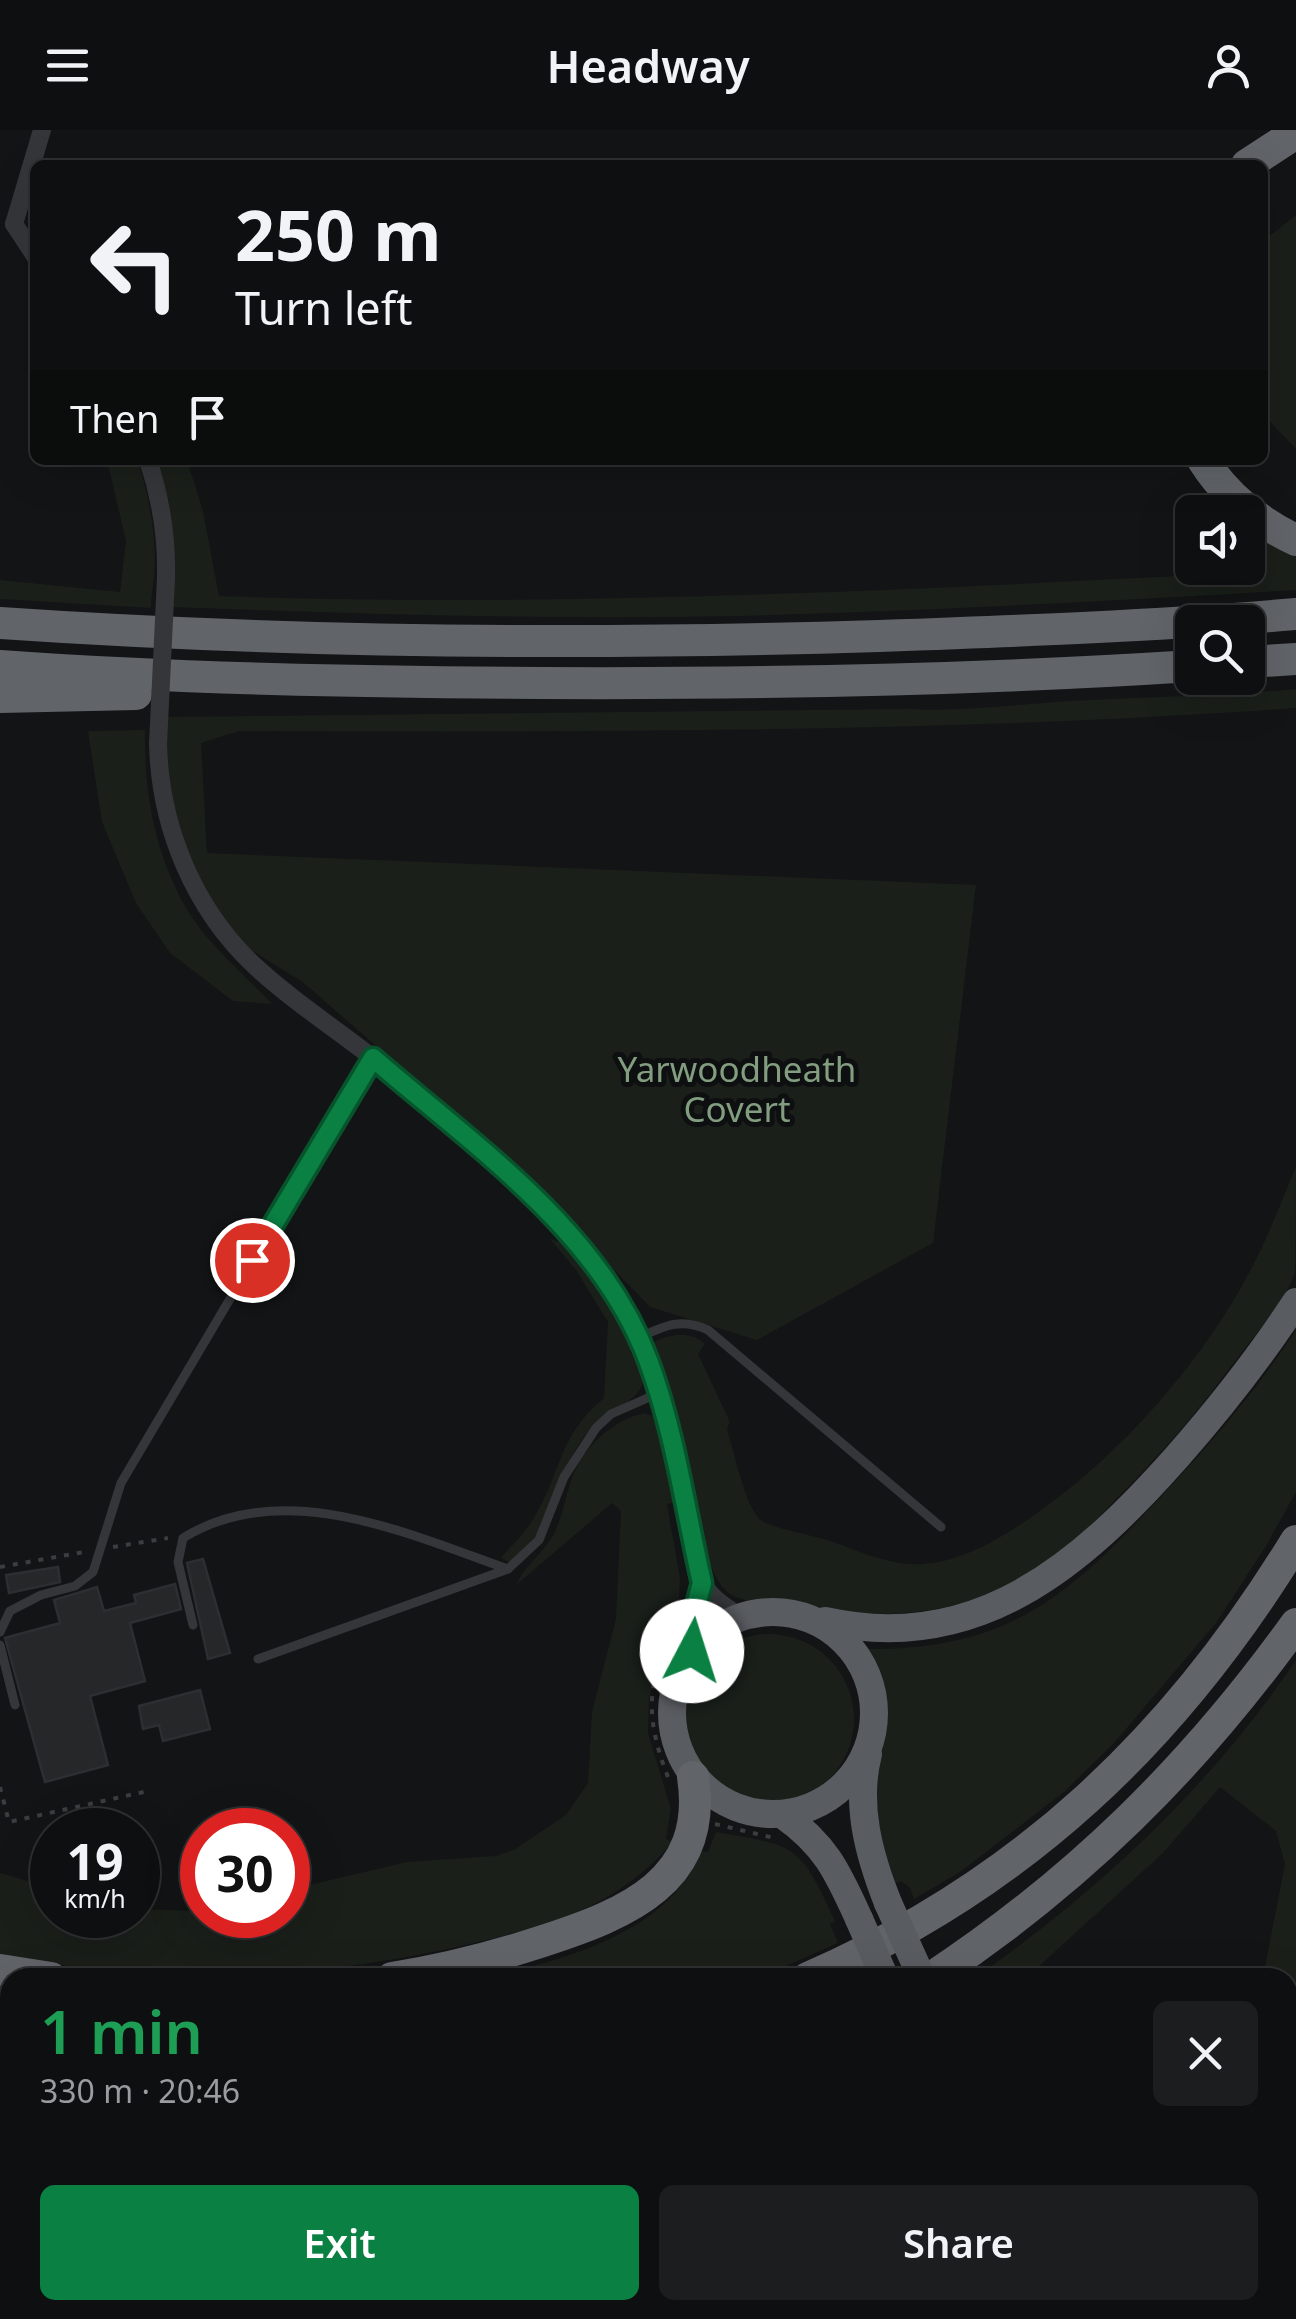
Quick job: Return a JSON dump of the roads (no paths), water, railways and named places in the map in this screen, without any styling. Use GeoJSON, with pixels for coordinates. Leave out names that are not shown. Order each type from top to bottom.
{"type":"FeatureCollection","features":[{"type":"Feature","properties":{"kind":"highway"},"geometry":{"type":"LineString","coordinates":[[1255,160],[1296,134]]}},
{"type":"Feature","properties":{"kind":"highway"},"geometry":{"type":"LineString","coordinates":[[1207,465],[1232,496],[1257,517],[1296,540]]}},
{"type":"Feature","properties":{"kind":"highway"},"geometry":{"type":"LineString","coordinates":[[0,623],[254,636],[658,641],[993,632],[1296,614]]}},
{"type":"Feature","properties":{"kind":"highway"},"geometry":{"type":"LineString","coordinates":[[1265,661],[1296,658]]}},
{"type":"Feature","properties":{"kind":"highway"},"geometry":{"type":"LineString","coordinates":[[0,666],[375,682],[812,682],[1175,667]]}},
{"type":"Feature","properties":{"kind":"highway"},"geometry":{"type":"LineString","coordinates":[[0,697],[157,694],[375,682]]}},
{"type":"Feature","properties":{"kind":"highway"},"geometry":{"type":"LineString","coordinates":[[435,1968],[521,1948],[586,1927],[620,1913],[648,1896],[667,1878],[689,1842],[697,1804],[681,1778],[671,1724],[672,1694],[686,1643],[751,1613],[783,1611],[852,1627],[925,1627],[963,1619],[1034,1588],[1068,1564],[1158,1478],[1246,1373],[1296,1302]]}},
{"type":"Feature","properties":{"kind":"highway"},"geometry":{"type":"LineString","coordinates":[[829,1968],[948,1904],[1020,1856],[1086,1802],[1154,1735],[1254,1609],[1296,1541]]}},
{"type":"Feature","properties":{"kind":"highway"},"geometry":{"type":"LineString","coordinates":[[814,1619],[839,1634],[859,1657],[871,1684],[875,1714],[864,1768],[864,1821],[872,1861],[918,1968]]}},
{"type":"Feature","properties":{"kind":"highway"},"geometry":{"type":"LineString","coordinates":[[946,1968],[1050,1893],[1112,1838],[1186,1763],[1247,1692],[1296,1624]]}},
{"type":"Feature","properties":{"kind":"highway"},"geometry":{"type":"LineString","coordinates":[[780,1826],[838,1790],[855,1771],[870,1743]]}},
{"type":"Feature","properties":{"kind":"highway"},"geometry":{"type":"LineString","coordinates":[[681,1778],[727,1803],[818,1842],[832,1860],[881,1968]]}},
{"type":"Feature","properties":{"kind":"street"},"geometry":{"type":"LineString","coordinates":[[31,160],[42,130]]}},
{"type":"Feature","properties":{"kind":"street"},"geometry":{"type":"LineString","coordinates":[[30,162],[7,224],[30,250]]}},
{"type":"Feature","properties":{"kind":"street"},"geometry":{"type":"LineString","coordinates":[[149,465],[167,544],[159,777],[172,834],[187,872],[225,936],[269,978],[373,1058],[510,1176],[570,1234],[607,1281],[638,1338],[674,1443],[702,1583],[686,1643]]}},
{"type":"Feature","properties":{"kind":"street"},"geometry":{"type":"LineString","coordinates":[[702,1583],[725,1608],[740,1617]]}},
{"type":"Feature","properties":{"kind":"lane"},"geometry":{"type":"LineString","coordinates":[[0,1632],[10,1611],[40,1595],[75,1586],[93,1572],[121,1483],[373,1058]]}},
{"type":"Feature","properties":{"kind":"lane"},"geometry":{"type":"LineString","coordinates":[[638,1338],[678,1322],[693,1322],[708,1330],[941,1527]]}},
{"type":"Feature","properties":{"kind":"lane"},"geometry":{"type":"LineString","coordinates":[[258,1659],[508,1569],[538,1540],[564,1477],[596,1428],[612,1414],[658,1393]]}},
{"type":"Feature","properties":{"kind":"lane"},"geometry":{"type":"LineString","coordinates":[[193,1625],[178,1562],[183,1538],[203,1526],[235,1517],[281,1510],[329,1514],[379,1525],[508,1569]]}},
{"type":"Feature","properties":{"kind":"lane"},"geometry":{"type":"LineString","coordinates":[[0,1646],[15,1706]]}},
{"type":"Feature","properties":{"kind":"park label","name":"Yarwoodheath Covert"},"geometry":{"type":"Point","coordinates":[737,1090]}}]}
